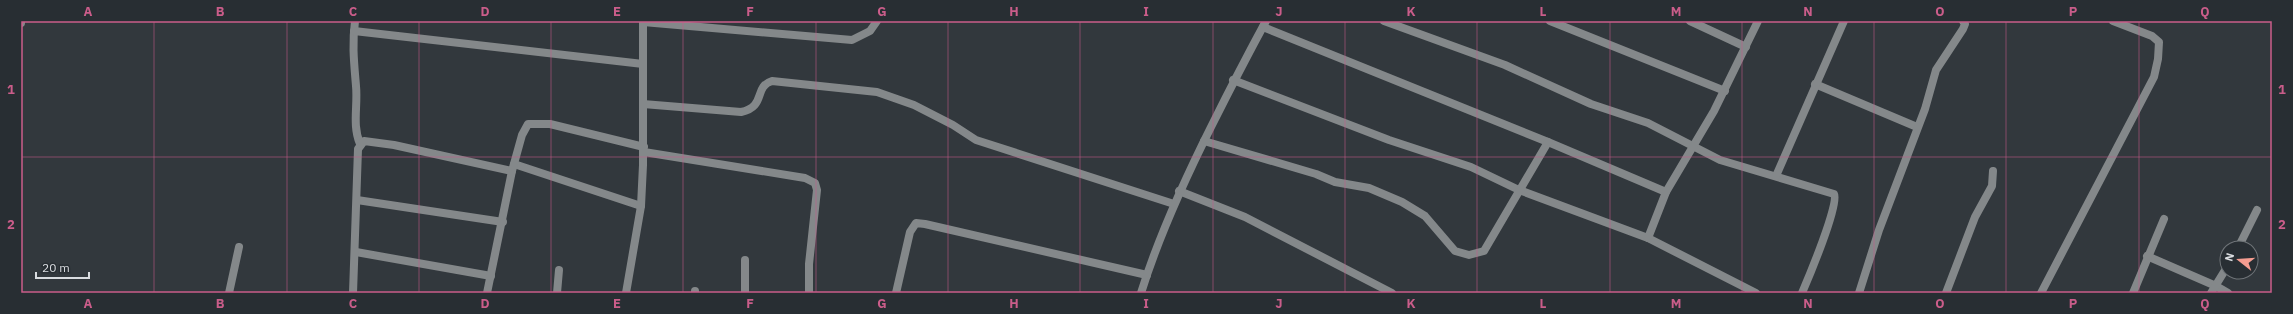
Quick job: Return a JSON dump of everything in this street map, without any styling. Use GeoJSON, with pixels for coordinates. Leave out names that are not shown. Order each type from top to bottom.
{"type":"FeatureCollection","features":[{"type":"Feature","properties":{"kind":"street"},"geometry":{"type":"LineString","coordinates":[[355,21],[352,48],[356,86],[355,122],[360,144]]}},
{"type":"Feature","properties":{"kind":"street"},"geometry":{"type":"LineString","coordinates":[[626,293],[640,206],[644,150],[643,21],[852,40],[870,31],[877,21]]}},
{"type":"Feature","properties":{"kind":"street"},"geometry":{"type":"LineString","coordinates":[[1384,21],[1505,65],[1592,104],[1648,123],[1720,160],[1828,192],[1836,197],[1826,229],[1802,293]]}},
{"type":"Feature","properties":{"kind":"street"},"geometry":{"type":"LineString","coordinates":[[1550,21],[1725,91]]}},
{"type":"Feature","properties":{"kind":"street"},"geometry":{"type":"LineString","coordinates":[[1690,21],[1746,47]]}},
{"type":"Feature","properties":{"kind":"street"},"geometry":{"type":"LineString","coordinates":[[1648,238],[1666,192],[1725,91],[1758,21]]}},
{"type":"Feature","properties":{"kind":"street"},"geometry":{"type":"LineString","coordinates":[[1776,176],[1815,84],[1844,21]]}},
{"type":"Feature","properties":{"kind":"street"},"geometry":{"type":"LineString","coordinates":[[1859,293],[1879,230],[1936,70],[1963,29],[1965,24],[1963,21]]}},
{"type":"Feature","properties":{"kind":"street"},"geometry":{"type":"LineString","coordinates":[[2041,293],[2154,77],[2158,59],[2159,42],[2152,36],[2113,21]]}},
{"type":"Feature","properties":{"kind":"street"},"geometry":{"type":"LineString","coordinates":[[1142,293],[1147,275],[1179,191],[1233,80],[1264,24],[1666,192]]}},
{"type":"Feature","properties":{"kind":"street"},"geometry":{"type":"LineString","coordinates":[[354,31],[643,64]]}},
{"type":"Feature","properties":{"kind":"street"},"geometry":{"type":"LineString","coordinates":[[1233,80],[1389,140],[1471,167],[1519,190],[1648,238],[1756,293]]}},
{"type":"Feature","properties":{"kind":"street"},"geometry":{"type":"LineString","coordinates":[[643,104],[741,112],[751,110],[758,103],[763,87],[766,83],[772,81],[877,92],[914,105],[953,125],[976,140],[1174,204]]}},
{"type":"Feature","properties":{"kind":"street"},"geometry":{"type":"LineString","coordinates":[[1815,84],[1917,126]]}},
{"type":"Feature","properties":{"kind":"street"},"geometry":{"type":"LineString","coordinates":[[487,293],[503,222],[513,168],[522,135],[526,126],[530,123],[550,124],[644,150],[805,178],[815,183],[817,190],[809,264],[809,293]]}},
{"type":"Feature","properties":{"kind":"street"},"geometry":{"type":"LineString","coordinates":[[353,293],[356,252],[358,149],[364,140],[394,144],[513,168],[640,206]]}},
{"type":"Feature","properties":{"kind":"street"},"geometry":{"type":"LineString","coordinates":[[1204,141],[1316,174],[1335,182],[1369,188],[1402,202],[1425,216],[1455,250],[1469,255],[1484,251],[1548,142]]}},
{"type":"Feature","properties":{"kind":"street"},"geometry":{"type":"LineString","coordinates":[[1946,293],[1975,217],[1992,186],[1993,172]]}},
{"type":"Feature","properties":{"kind":"street"},"geometry":{"type":"LineString","coordinates":[[1179,191],[1244,217],[1392,293]]}},
{"type":"Feature","properties":{"kind":"street"},"geometry":{"type":"LineString","coordinates":[[357,200],[503,222]]}},
{"type":"Feature","properties":{"kind":"street"},"geometry":{"type":"LineString","coordinates":[[2242,240],[2257,210]]}},
{"type":"Feature","properties":{"kind":"street"},"geometry":{"type":"LineString","coordinates":[[2133,293],[2147,256],[2164,219]]}},
{"type":"Feature","properties":{"kind":"street"},"geometry":{"type":"LineString","coordinates":[[896,293],[912,226],[918,223],[1147,275]]}},
{"type":"Feature","properties":{"kind":"street"},"geometry":{"type":"LineString","coordinates":[[229,293],[239,247]]}},
{"type":"Feature","properties":{"kind":"street"},"geometry":{"type":"LineString","coordinates":[[356,252],[491,276]]}},
{"type":"Feature","properties":{"kind":"street"},"geometry":{"type":"LineString","coordinates":[[2147,256],[2216,286],[2228,293]]}},
{"type":"Feature","properties":{"kind":"street"},"geometry":{"type":"LineString","coordinates":[[745,260],[745,293]]}},
{"type":"Feature","properties":{"kind":"street"},"geometry":{"type":"LineString","coordinates":[[557,293],[559,270]]}},
{"type":"Feature","properties":{"kind":"street"},"geometry":{"type":"LineString","coordinates":[[2211,293],[2219,280]]}}]}
